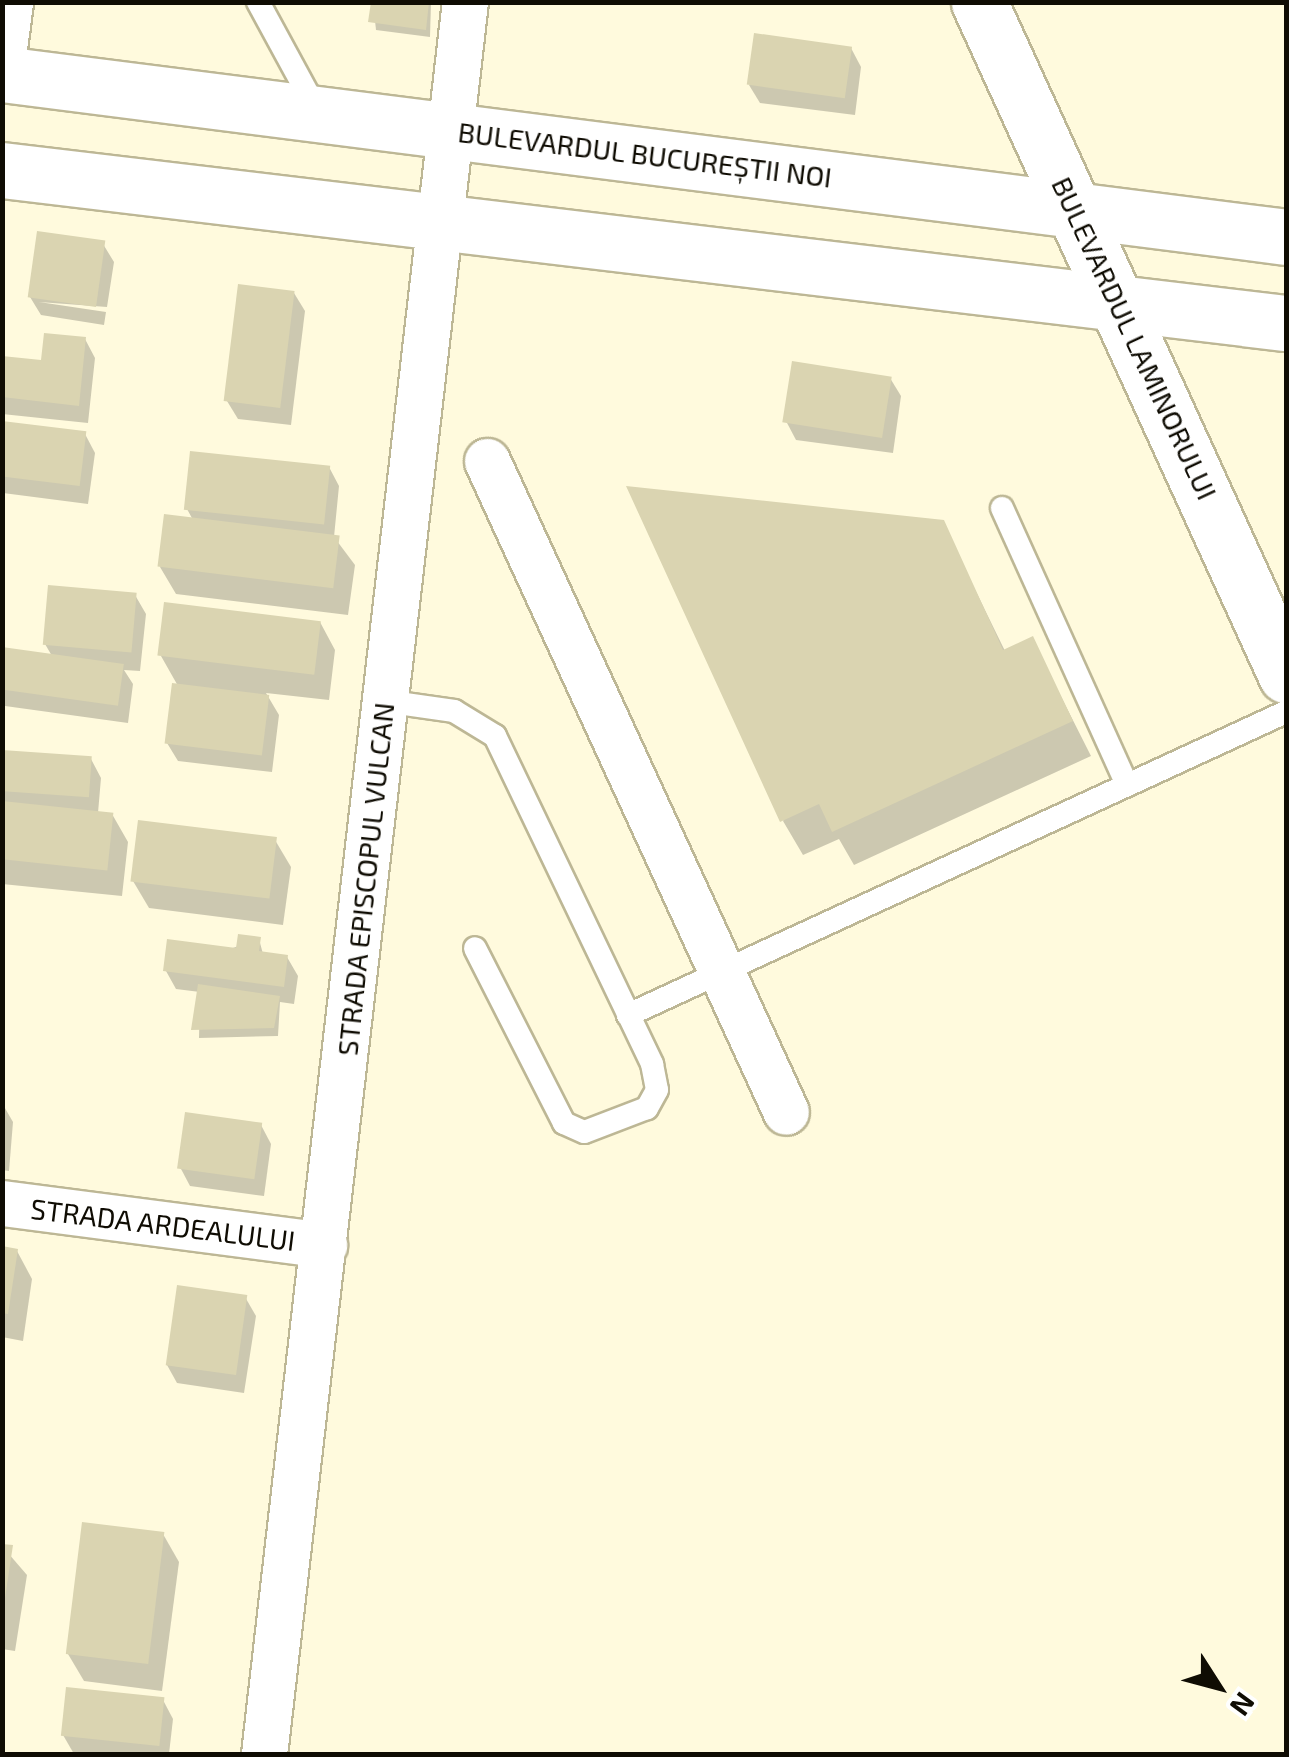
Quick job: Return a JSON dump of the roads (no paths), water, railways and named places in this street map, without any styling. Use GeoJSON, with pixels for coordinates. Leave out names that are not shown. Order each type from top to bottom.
{"type":"FeatureCollection","features":[{"type":"Feature","properties":{"kind":"main road","name":"BULEVARDUL LAMINORULUI"},"geometry":{"type":"LineString","coordinates":[[979,2],[1169,403],[1282,656]]}},
{"type":"Feature","properties":{"kind":"main road","name":"BULEVARDUL BUCUREȘTII NOI"},"geometry":{"type":"LineString","coordinates":[[2,74],[1286,237]]}},
{"type":"Feature","properties":{"kind":"main road"},"geometry":{"type":"LineString","coordinates":[[2,170],[438,226],[1286,323]]}},
{"type":"Feature","properties":{"kind":"main road"},"geometry":{"type":"LineString","coordinates":[[1169,403],[1174,365],[1193,336],[1222,316]]}},
{"type":"Feature","properties":{"kind":"street"},"geometry":{"type":"LineString","coordinates":[[2,63],[10,2]]}},
{"type":"Feature","properties":{"kind":"street","name":"STRADA EPISCOPUL VULCAN"},"geometry":{"type":"LineString","coordinates":[[264,1754],[465,2]]}},
{"type":"Feature","properties":{"kind":"street"},"geometry":{"type":"LineString","coordinates":[[487,461],[786,1112]]}},
{"type":"Feature","properties":{"kind":"street","name":"STRADA ARDEALULUI"},"geometry":{"type":"LineString","coordinates":[[2,1203],[324,1245]]}},
{"type":"Feature","properties":{"kind":"lane"},"geometry":{"type":"LineString","coordinates":[[258,2],[319,114]]}},
{"type":"Feature","properties":{"kind":"lane"},"geometry":{"type":"LineString","coordinates":[[1002,508],[1128,785]]}},
{"type":"Feature","properties":{"kind":"lane"},"geometry":{"type":"LineString","coordinates":[[384,701],[454,711],[495,736],[628,1015],[657,1090],[647,1108],[584,1132],[548,1102],[476,948]]}},
{"type":"Feature","properties":{"kind":"lane"},"geometry":{"type":"LineString","coordinates":[[628,1015],[1286,712]]}}]}
